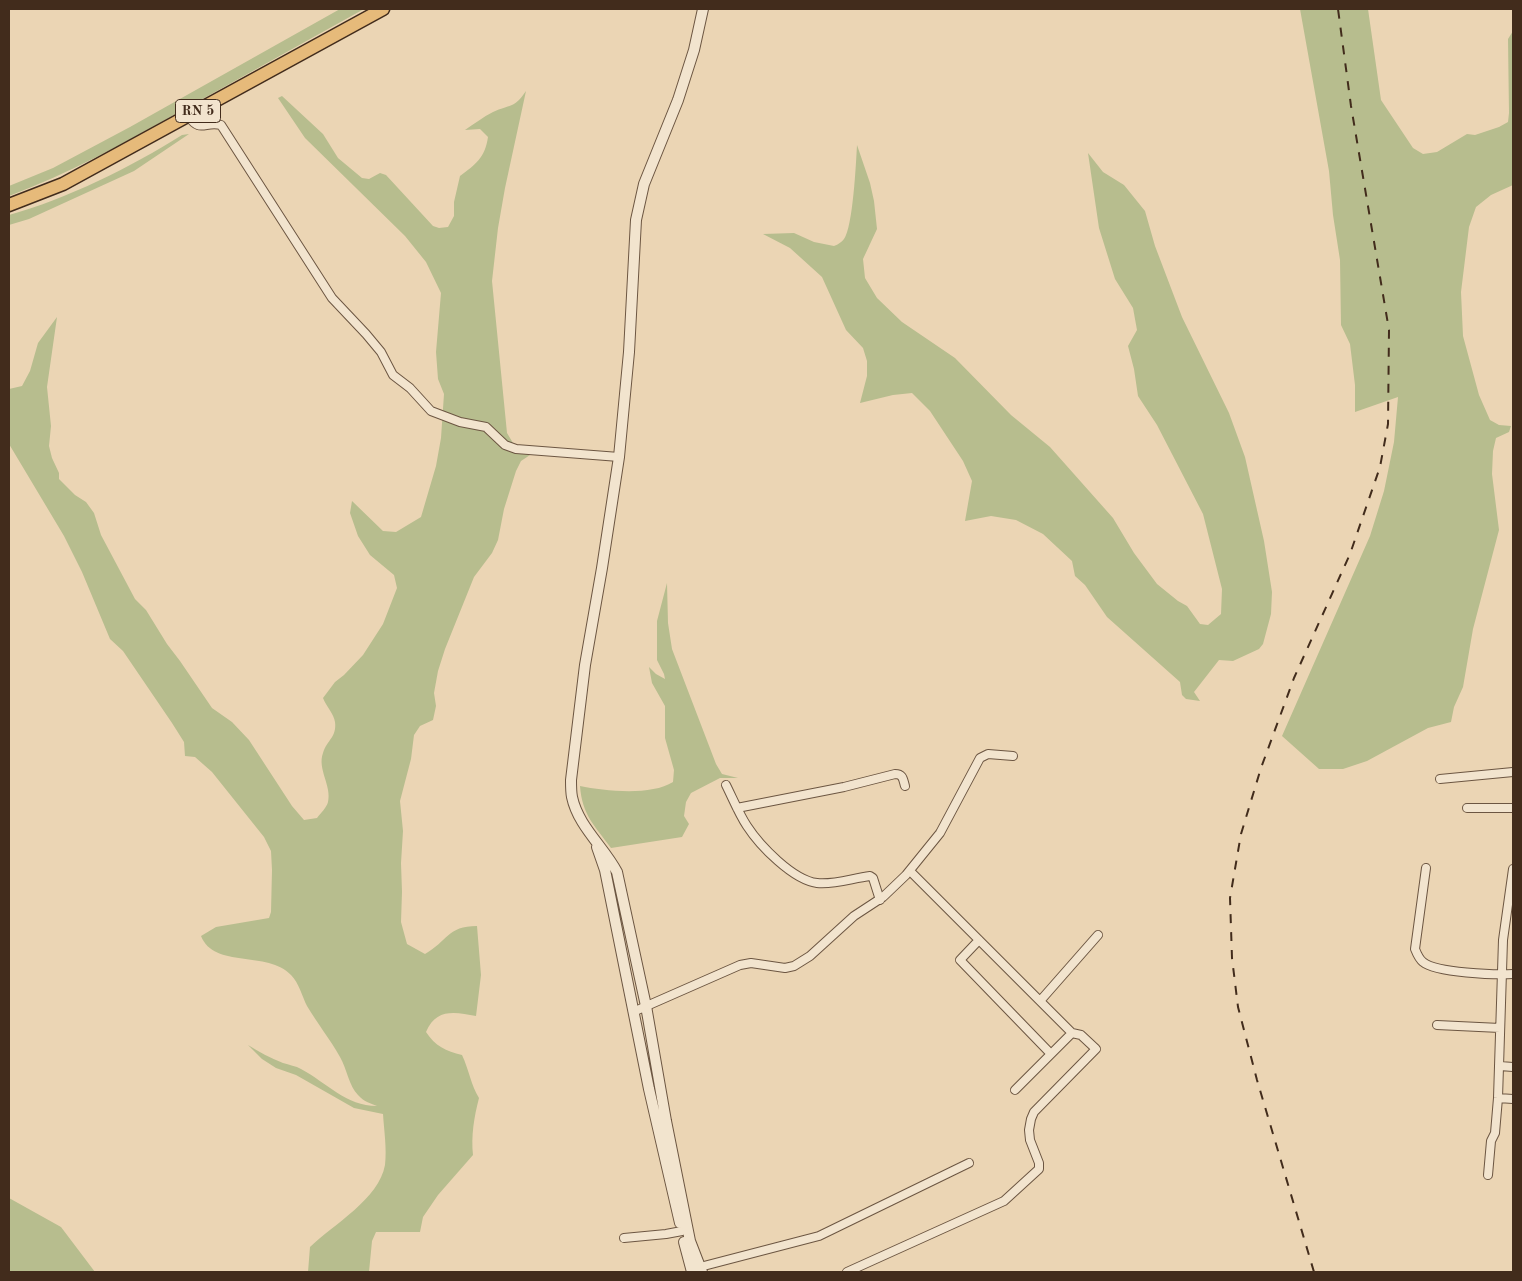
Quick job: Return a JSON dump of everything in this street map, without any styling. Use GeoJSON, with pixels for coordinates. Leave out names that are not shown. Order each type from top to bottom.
{"type":"FeatureCollection","features":[{"type":"Feature","properties":{"kind":"main road","name":"RN 5"},"geometry":{"type":"LineString","coordinates":[[9,205],[63,184],[383,9]]}},
{"type":"Feature","properties":{"kind":"street"},"geometry":{"type":"LineString","coordinates":[[696,1270],[666,1121],[646,1006],[618,872],[611,860],[595,841],[580,816],[572,796],[571,780],[585,665],[619,457],[629,352],[636,220],[644,184],[678,100],[694,50],[703,9]]}},
{"type":"Feature","properties":{"kind":"street"},"geometry":{"type":"LineString","coordinates":[[188,116],[195,125],[221,125],[332,298],[381,352],[392,375],[410,388],[431,411],[460,422],[486,427],[504,445],[516,449],[619,457]]}},
{"type":"Feature","properties":{"kind":"street"},"geometry":{"type":"LineString","coordinates":[[633,1012],[740,965],[751,963],[785,968],[794,966],[810,956],[854,916],[880,900],[910,870],[940,832],[980,758],[988,754],[1013,756]]}},
{"type":"Feature","properties":{"kind":"street"},"geometry":{"type":"LineString","coordinates":[[1440,779],[1513,772]]}},
{"type":"Feature","properties":{"kind":"street"},"geometry":{"type":"LineString","coordinates":[[737,808],[844,787],[895,774],[902,776],[905,786]]}},
{"type":"Feature","properties":{"kind":"street"},"geometry":{"type":"LineString","coordinates":[[726,785],[746,825],[758,841],[797,875],[809,882],[824,884],[870,876],[873,878],[880,900]]}},
{"type":"Feature","properties":{"kind":"street"},"geometry":{"type":"LineString","coordinates":[[1467,808],[1513,808]]}},
{"type":"Feature","properties":{"kind":"street"},"geometry":{"type":"LineString","coordinates":[[595,841],[607,878],[633,1012],[682,1231],[696,1270]]}},
{"type":"Feature","properties":{"kind":"street"},"geometry":{"type":"LineString","coordinates":[[1426,868],[1415,949],[1419,957],[1424,963],[1431,966],[1450,970],[1501,975],[1513,974]]}},
{"type":"Feature","properties":{"kind":"street"},"geometry":{"type":"LineString","coordinates":[[1488,1175],[1491,1140],[1495,1133],[1498,1098],[1503,940],[1513,869]]}},
{"type":"Feature","properties":{"kind":"street"},"geometry":{"type":"LineString","coordinates":[[847,1272],[1004,1201],[1038,1169],[1039,1163],[1030,1140],[1029,1130],[1031,1119],[1038,1107],[1096,1049],[1081,1035],[1072,1034],[910,870]]}},
{"type":"Feature","properties":{"kind":"street"},"geometry":{"type":"LineString","coordinates":[[1040,1001],[1098,935]]}},
{"type":"Feature","properties":{"kind":"street"},"geometry":{"type":"LineString","coordinates":[[980,940],[960,960],[1051,1054]]}},
{"type":"Feature","properties":{"kind":"street"},"geometry":{"type":"LineString","coordinates":[[630,996],[643,992]]}},
{"type":"Feature","properties":{"kind":"street"},"geometry":{"type":"LineString","coordinates":[[1437,1025],[1500,1028]]}},
{"type":"Feature","properties":{"kind":"street"},"geometry":{"type":"LineString","coordinates":[[1014,1090],[1072,1034]]}},
{"type":"Feature","properties":{"kind":"street"},"geometry":{"type":"LineString","coordinates":[[1500,1066],[1513,1067]]}},
{"type":"Feature","properties":{"kind":"street"},"geometry":{"type":"LineString","coordinates":[[1498,1098],[1513,1099]]}},
{"type":"Feature","properties":{"kind":"street"},"geometry":{"type":"LineString","coordinates":[[696,1270],[819,1236],[969,1163]]}},
{"type":"Feature","properties":{"kind":"street"},"geometry":{"type":"LineString","coordinates":[[624,1238],[682,1231]]}},
{"type":"Feature","properties":{"kind":"green space"},"geometry":{"type":"Polygon","coordinates":[[[340,9],[364,9],[117,146],[53,178],[9,196],[9,186],[53,168],[130,127],[340,9]]]}},
{"type":"Feature","properties":{"kind":"green space"},"geometry":{"type":"Polygon","coordinates":[[[1300,9],[1368,9],[1381,100],[1413,148],[1423,154],[1437,152],[1467,134],[1475,135],[1508,122],[1508,39],[1513,31],[1513,185],[1491,195],[1476,207],[1469,227],[1461,292],[1463,336],[1479,395],[1490,420],[1499,425],[1511,426],[1509,432],[1496,438],[1493,451],[1492,474],[1499,530],[1473,629],[1463,687],[1454,707],[1451,722],[1428,728],[1367,761],[1343,769],[1319,769],[1282,736],[1370,536],[1384,491],[1394,442],[1398,397],[1355,412],[1355,385],[1350,344],[1341,325],[1340,260],[1329,171],[1300,9]]]}},
{"type":"Feature","properties":{"kind":"green space"},"geometry":{"type":"Polygon","coordinates":[[[526,91],[505,188],[492,281],[507,433],[513,443],[530,455],[521,461],[516,471],[504,509],[498,540],[492,553],[474,577],[445,649],[434,693],[436,706],[433,720],[420,726],[414,735],[411,759],[400,801],[403,831],[401,922],[407,944],[425,954],[453,931],[477,926],[481,975],[476,1016],[461,1013],[441,1015],[430,1024],[426,1032],[441,1047],[462,1055],[479,1098],[473,1126],[473,1155],[438,1195],[423,1217],[420,1232],[376,1232],[372,1241],[369,1272],[308,1272],[310,1247],[365,1200],[381,1177],[386,1159],[383,1114],[354,1108],[296,1075],[276,1068],[262,1059],[248,1045],[274,1059],[301,1069],[346,1098],[366,1105],[377,1106],[367,1102],[355,1091],[340,1057],[307,1006],[291,975],[269,963],[217,952],[208,946],[201,936],[216,927],[269,918],[271,912],[271,851],[264,837],[212,772],[195,757],[185,756],[184,742],[172,723],[123,651],[110,639],[82,572],[64,536],[9,444],[9,389],[22,386],[30,371],[38,343],[57,317],[47,387],[51,426],[49,446],[59,473],[59,479],[75,495],[86,502],[94,513],[101,535],[135,599],[146,610],[167,644],[212,708],[232,722],[249,740],[292,806],[304,820],[317,818],[328,802],[329,796],[322,759],[323,753],[335,731],[333,716],[323,698],[335,682],[363,655],[383,624],[397,588],[394,575],[370,555],[358,536],[350,513],[352,501],[383,531],[396,532],[421,517],[436,466],[441,438],[444,394],[438,379],[436,352],[441,293],[426,262],[405,236],[305,138],[278,98],[282,96],[323,134],[338,158],[362,178],[369,179],[380,173],[386,175],[433,226],[439,228],[448,227],[454,216],[454,202],[460,176],[482,156],[487,144],[488,137],[480,129],[465,130],[489,114],[515,103],[526,91]]]}},
{"type":"Feature","properties":{"kind":"green space"},"geometry":{"type":"Polygon","coordinates":[[[189,134],[134,171],[29,219],[9,225],[9,215],[76,191],[142,159],[182,135],[189,134]]]}},
{"type":"Feature","properties":{"kind":"green space"},"geometry":{"type":"Polygon","coordinates":[[[857,145],[874,201],[877,229],[863,259],[865,278],[877,298],[902,322],[955,358],[1011,415],[1050,447],[1113,518],[1134,553],[1157,584],[1187,606],[1200,624],[1208,625],[1221,614],[1222,589],[1203,514],[1157,425],[1138,396],[1128,346],[1137,330],[1133,308],[1115,279],[1099,228],[1088,153],[1103,172],[1124,185],[1145,211],[1155,246],[1182,317],[1229,413],[1245,457],[1264,541],[1272,592],[1271,614],[1263,644],[1259,649],[1233,661],[1219,660],[1194,692],[1200,701],[1186,699],[1182,695],[1180,682],[1107,617],[1085,585],[1075,576],[1072,561],[1043,534],[1016,520],[991,516],[965,521],[972,481],[963,461],[930,411],[912,393],[893,395],[860,403],[867,376],[867,361],[863,348],[846,330],[822,277],[790,248],[763,234],[794,233],[814,242],[834,246],[842,241],[850,222],[857,145]]]}},
{"type":"Feature","properties":{"kind":"green space"},"geometry":{"type":"Polygon","coordinates":[[[667,583],[668,623],[672,649],[716,764],[722,774],[738,778],[720,778],[691,793],[686,802],[684,816],[689,824],[682,837],[611,848],[586,813],[580,786],[615,791],[640,791],[673,782],[674,770],[665,738],[665,706],[652,683],[649,667],[665,679],[657,660],[657,621],[667,583]]]}},
{"type":"Feature","properties":{"kind":"green space"},"geometry":{"type":"Polygon","coordinates":[[[9,1198],[61,1227],[95,1272],[9,1272],[9,1198]]]}},
{"type":"Feature","properties":{"kind":"railway"},"geometry":{"type":"LineString","coordinates":[[1314,1272],[1257,1080],[1238,1007],[1232,958],[1230,898],[1241,834],[1261,768],[1294,678],[1350,554],[1380,467],[1388,424],[1389,330],[1351,106],[1338,9]]}}]}
